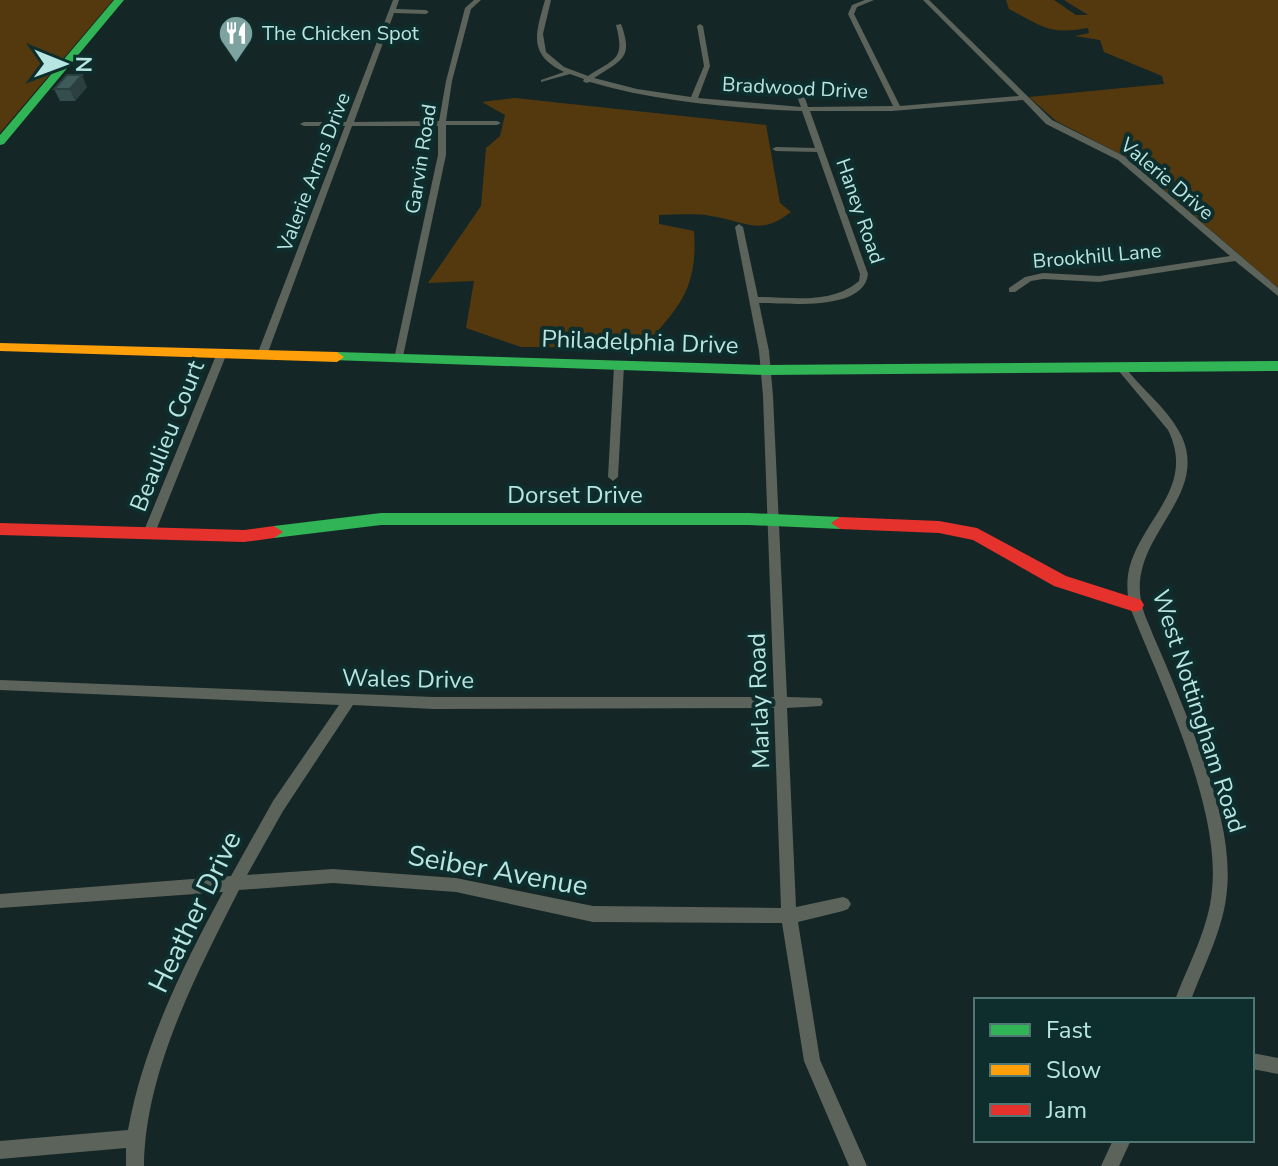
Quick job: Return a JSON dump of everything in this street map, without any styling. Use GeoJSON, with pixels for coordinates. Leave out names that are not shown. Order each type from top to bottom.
{"type":"FeatureCollection","features":[{"type":"Feature","properties":{"kind":"main road"},"geometry":{"type":"LineString","coordinates":[[0,142],[119,0]]}},
{"type":"Feature","properties":{"kind":"main road","name":"Philadelphia Drive"},"geometry":{"type":"LineString","coordinates":[[0,347],[764,370],[1278,366]]}},
{"type":"Feature","properties":{"kind":"main road","name":"Dorset Drive"},"geometry":{"type":"LineString","coordinates":[[0,529],[244,536],[381,519],[774,520],[960,530],[993,541],[1060,581],[1135,605]]}},
{"type":"Feature","properties":{"kind":"street","name":"Valerie Arms Drive"},"geometry":{"type":"LineString","coordinates":[[262,355],[396,0]]}},
{"type":"Feature","properties":{"kind":"street","name":"Garvin Road"},"geometry":{"type":"LineString","coordinates":[[399,359],[442,155],[442,123],[468,6],[478,0]]}},
{"type":"Feature","properties":{"kind":"street"},"geometry":{"type":"LineString","coordinates":[[548,0],[540,46],[550,61],[567,73]]}},
{"type":"Feature","properties":{"kind":"street"},"geometry":{"type":"LineString","coordinates":[[871,0],[854,6],[851,14],[897,108]]}},
{"type":"Feature","properties":{"kind":"street","name":"Valerie Drive"},"geometry":{"type":"LineString","coordinates":[[926,0],[1024,98],[1059,128],[1121,158],[1278,293]]}},
{"type":"Feature","properties":{"kind":"street"},"geometry":{"type":"LineString","coordinates":[[391,11],[426,12]]}},
{"type":"Feature","properties":{"kind":"street"},"geometry":{"type":"LineString","coordinates":[[586,81],[620,58],[624,44],[619,25]]}},
{"type":"Feature","properties":{"kind":"street"},"geometry":{"type":"LineString","coordinates":[[694,98],[707,66],[700,26]]}},
{"type":"Feature","properties":{"kind":"street"},"geometry":{"type":"LineString","coordinates":[[543,81],[567,73]]}},
{"type":"Feature","properties":{"kind":"street","name":"Bradwood Drive"},"geometry":{"type":"LineString","coordinates":[[567,73],[631,92],[806,109],[897,108],[1024,98]]}},
{"type":"Feature","properties":{"kind":"street","name":"Haney Road"},"geometry":{"type":"LineString","coordinates":[[753,300],[838,297],[853,292],[863,282],[864,274],[798,89]]}},
{"type":"Feature","properties":{"kind":"street"},"geometry":{"type":"LineString","coordinates":[[304,124],[497,123]]}},
{"type":"Feature","properties":{"kind":"street"},"geometry":{"type":"LineString","coordinates":[[776,149],[820,150]]}},
{"type":"Feature","properties":{"kind":"street","name":"Marlay Road"},"geometry":{"type":"LineString","coordinates":[[739,227],[764,370],[774,520],[789,916],[812,1061],[858,1166]]}},
{"type":"Feature","properties":{"kind":"street","name":"Brookhill Lane"},"geometry":{"type":"LineString","coordinates":[[1012,290],[1028,279],[1043,276],[1099,279],[1236,258]]}},
{"type":"Feature","properties":{"kind":"street","name":"Beaulieu Court"},"geometry":{"type":"LineString","coordinates":[[149,533],[222,353]]}},
{"type":"Feature","properties":{"kind":"street"},"geometry":{"type":"LineString","coordinates":[[613,477],[619,366]]}},
{"type":"Feature","properties":{"kind":"street","name":"West Nottingham Road"},"geometry":{"type":"LineString","coordinates":[[1121,368],[1171,426],[1183,461],[1179,489],[1139,554],[1133,584],[1135,605],[1199,774],[1220,857],[1220,893],[1184,998]]}},
{"type":"Feature","properties":{"kind":"street","name":"Wales Drive"},"geometry":{"type":"LineString","coordinates":[[0,685],[349,700],[816,702]]}},
{"type":"Feature","properties":{"kind":"street","name":"Heather Drive"},"geometry":{"type":"LineString","coordinates":[[135,1166],[136,1138],[147,1085],[206,938],[279,805],[349,700]]}},
{"type":"Feature","properties":{"kind":"street","name":"Seiber Avenue"},"geometry":{"type":"LineString","coordinates":[[0,901],[333,876],[456,885],[593,914],[789,916],[843,904]]}},
{"type":"Feature","properties":{"kind":"street"},"geometry":{"type":"LineString","coordinates":[[1254,1061],[1278,1066]]}},
{"type":"Feature","properties":{"kind":"street"},"geometry":{"type":"LineString","coordinates":[[0,1150],[136,1138]]}},
{"type":"Feature","properties":{"kind":"street"},"geometry":{"type":"LineString","coordinates":[[1110,1166],[1121,1142]]}},
{"type":"Feature","properties":{"kind":"shaded area"},"geometry":{"type":"Polygon","coordinates":[[[0,0],[113,0],[0,133],[0,0]]]}},
{"type":"Feature","properties":{"kind":"shaded area"},"geometry":{"type":"Polygon","coordinates":[[[1006,0],[1054,0],[1076,15],[1088,15],[1064,0],[1278,0],[1278,288],[1126,157],[1056,121],[1029,97],[1164,84],[1162,76],[1104,52],[1100,40],[1075,36],[1089,33],[1088,28],[1064,31],[1047,28],[1009,9],[1006,0]]]}},
{"type":"Feature","properties":{"kind":"shaded area"},"geometry":{"type":"Polygon","coordinates":[[[515,98],[766,125],[780,203],[791,212],[780,220],[761,226],[705,215],[659,215],[659,224],[694,231],[693,268],[676,309],[642,348],[521,347],[466,328],[474,281],[428,283],[481,206],[486,148],[500,136],[505,115],[482,102],[515,98]]]}},
{"type":"Feature","properties":{"kind":"building"},"geometry":{"type":"Polygon","coordinates":[[[67,75],[82,75],[70,89],[54,89],[67,75]]]}},
{"type":"Feature","properties":{"kind":"traffic: fast"},"geometry":{"type":"LineString","coordinates":[[0,142],[119,0]]}},
{"type":"Feature","properties":{"kind":"traffic: fast"},"geometry":{"type":"LineString","coordinates":[[337,357],[764,370],[1278,366]]}},
{"type":"Feature","properties":{"kind":"traffic: fast"},"geometry":{"type":"LineString","coordinates":[[274,532],[381,519],[749,519],[840,523]]}},
{"type":"Feature","properties":{"kind":"traffic: slow"},"geometry":{"type":"LineString","coordinates":[[0,347],[337,357]]}},
{"type":"Feature","properties":{"kind":"traffic: jam"},"geometry":{"type":"LineString","coordinates":[[840,523],[939,527],[977,534],[1060,581],[1135,605]]}},
{"type":"Feature","properties":{"kind":"traffic: jam"},"geometry":{"type":"LineString","coordinates":[[0,529],[244,536],[274,532]]}},
{"type":"Feature","properties":{"kind":"place","name":"The Chicken Spot"},"geometry":{"type":"Point","coordinates":[236,64]}}]}
